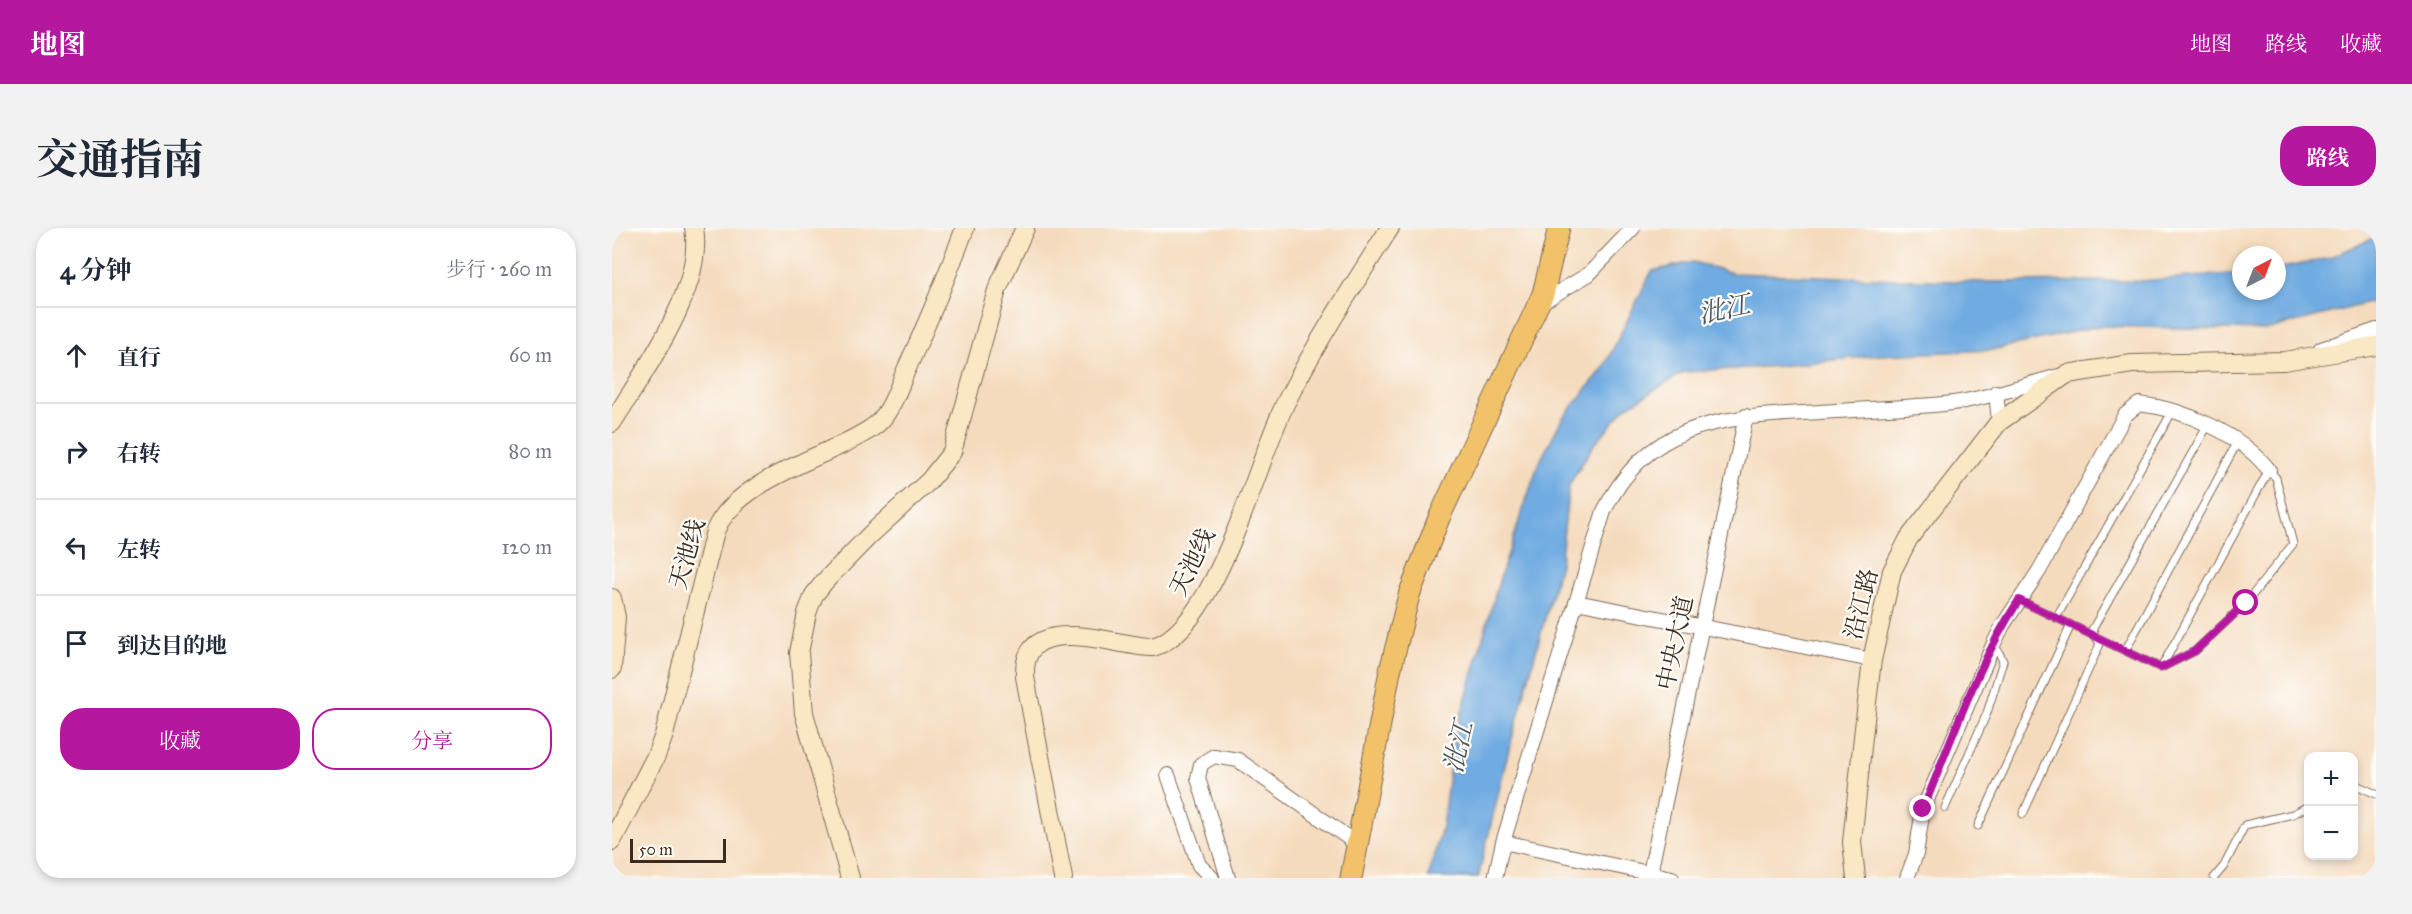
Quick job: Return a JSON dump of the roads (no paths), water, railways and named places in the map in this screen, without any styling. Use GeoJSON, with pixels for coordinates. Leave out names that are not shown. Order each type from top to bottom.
{"type":"FeatureCollection","features":[{"type":"Feature","properties":{"kind":"main road"},"geometry":{"type":"LineString","coordinates":[[1351,878],[1390,671],[1409,595],[1439,518],[1539,303],[1551,269],[1559,228]]}},
{"type":"Feature","properties":{"kind":"street"},"geometry":{"type":"LineString","coordinates":[[612,423],[684,294],[696,255],[694,228]]}},
{"type":"Feature","properties":{"kind":"street","name":"天池线"},"geometry":{"type":"LineString","coordinates":[[612,841],[656,756],[664,735],[715,531],[723,514],[743,496],[879,422],[890,405],[939,297],[965,228]]}},
{"type":"Feature","properties":{"kind":"street"},"geometry":{"type":"LineString","coordinates":[[850,878],[804,713],[799,653],[807,613],[814,595],[825,581],[871,534],[929,481],[952,453],[997,290],[1026,228]]}},
{"type":"Feature","properties":{"kind":"street","name":"天池线"},"geometry":{"type":"LineString","coordinates":[[1063,878],[1025,677],[1028,654],[1039,644],[1062,634],[1153,647],[1166,642],[1185,624],[1215,579],[1288,398],[1390,228]]}},
{"type":"Feature","properties":{"kind":"street"},"geometry":{"type":"LineString","coordinates":[[1539,303],[1589,274],[1633,228]]}},
{"type":"Feature","properties":{"kind":"street"},"geometry":{"type":"LineString","coordinates":[[2284,361],[2376,330]]}},
{"type":"Feature","properties":{"kind":"street"},"geometry":{"type":"LineString","coordinates":[[1495,878],[1503,842],[1604,511],[1614,491],[1637,463],[1679,433],[1698,425],[1746,416],[1947,404],[2067,374],[2132,364],[2284,361],[2376,345]]}},
{"type":"Feature","properties":{"kind":"street","name":"沿江路"},"geometry":{"type":"LineString","coordinates":[[1856,878],[1852,842],[1872,660],[1892,571],[1909,538],[1999,422],[2067,374]]}},
{"type":"Feature","properties":{"kind":"street"},"geometry":{"type":"LineString","coordinates":[[1996,392],[1999,422]]}},
{"type":"Feature","properties":{"kind":"street"},"geometry":{"type":"LineString","coordinates":[[1907,878],[1916,854],[1923,809],[1994,643],[2039,571],[2125,415],[2139,404],[2172,412],[2208,425],[2257,455],[2269,470]]}},
{"type":"Feature","properties":{"kind":"street","name":"中央大道"},"geometry":{"type":"LineString","coordinates":[[1649,876],[1746,416]]}},
{"type":"Feature","properties":{"kind":"street"},"geometry":{"type":"LineString","coordinates":[[612,598],[616,617],[616,645],[612,669]]}},
{"type":"Feature","properties":{"kind":"street"},"geometry":{"type":"LineString","coordinates":[[1576,602],[1872,660]]}},
{"type":"Feature","properties":{"kind":"street"},"geometry":{"type":"LineString","coordinates":[[1228,878],[1198,778],[1201,764],[1214,756],[1238,760],[1357,844]]}},
{"type":"Feature","properties":{"kind":"street"},"geometry":{"type":"LineString","coordinates":[[1168,775],[1199,865],[1212,878]]}},
{"type":"Feature","properties":{"kind":"street"},"geometry":{"type":"LineString","coordinates":[[1503,842],[1649,876],[1672,878]]}},
{"type":"Feature","properties":{"kind":"lane"},"geometry":{"type":"LineString","coordinates":[[2056,618],[2172,412]]}},
{"type":"Feature","properties":{"kind":"lane"},"geometry":{"type":"LineString","coordinates":[[2023,813],[2100,644],[2092,630],[2208,425]]}},
{"type":"Feature","properties":{"kind":"lane"},"geometry":{"type":"LineString","coordinates":[[2125,651],[2238,443]]}},
{"type":"Feature","properties":{"kind":"lane"},"geometry":{"type":"LineString","coordinates":[[2269,470],[2276,478],[2293,544],[2238,611],[2195,651],[2161,668],[2269,470]]}},
{"type":"Feature","properties":{"kind":"lane"},"geometry":{"type":"LineString","coordinates":[[2019,600],[2161,668]]}},
{"type":"Feature","properties":{"kind":"lane"},"geometry":{"type":"LineString","coordinates":[[1978,826],[2071,625]]}},
{"type":"Feature","properties":{"kind":"lane"},"geometry":{"type":"LineString","coordinates":[[1946,808],[1987,713],[2003,662],[1994,643]]}},
{"type":"Feature","properties":{"kind":"lane"},"geometry":{"type":"LineString","coordinates":[[2358,786],[2376,794]]}},
{"type":"Feature","properties":{"kind":"lane"},"geometry":{"type":"LineString","coordinates":[[2214,878],[2224,867],[2245,825],[2293,814],[2304,808]]}},
{"type":"Feature","properties":{"kind":"water","name":"沘江"},"geometry":{"type":"Polygon","coordinates":[[[2376,237],[2376,301],[2265,330],[2099,326],[1992,350],[1879,355],[1779,366],[1684,372],[1625,408],[1592,447],[1569,485],[1560,564],[1508,753],[1478,878],[1428,878],[1442,827],[1453,743],[1500,578],[1538,465],[1562,419],[1603,369],[1652,271],[1693,262],[1733,273],[1981,282],[2140,281],[2232,274],[2232,300],[2286,300],[2286,267],[2329,258],[2376,237]]]}}]}
